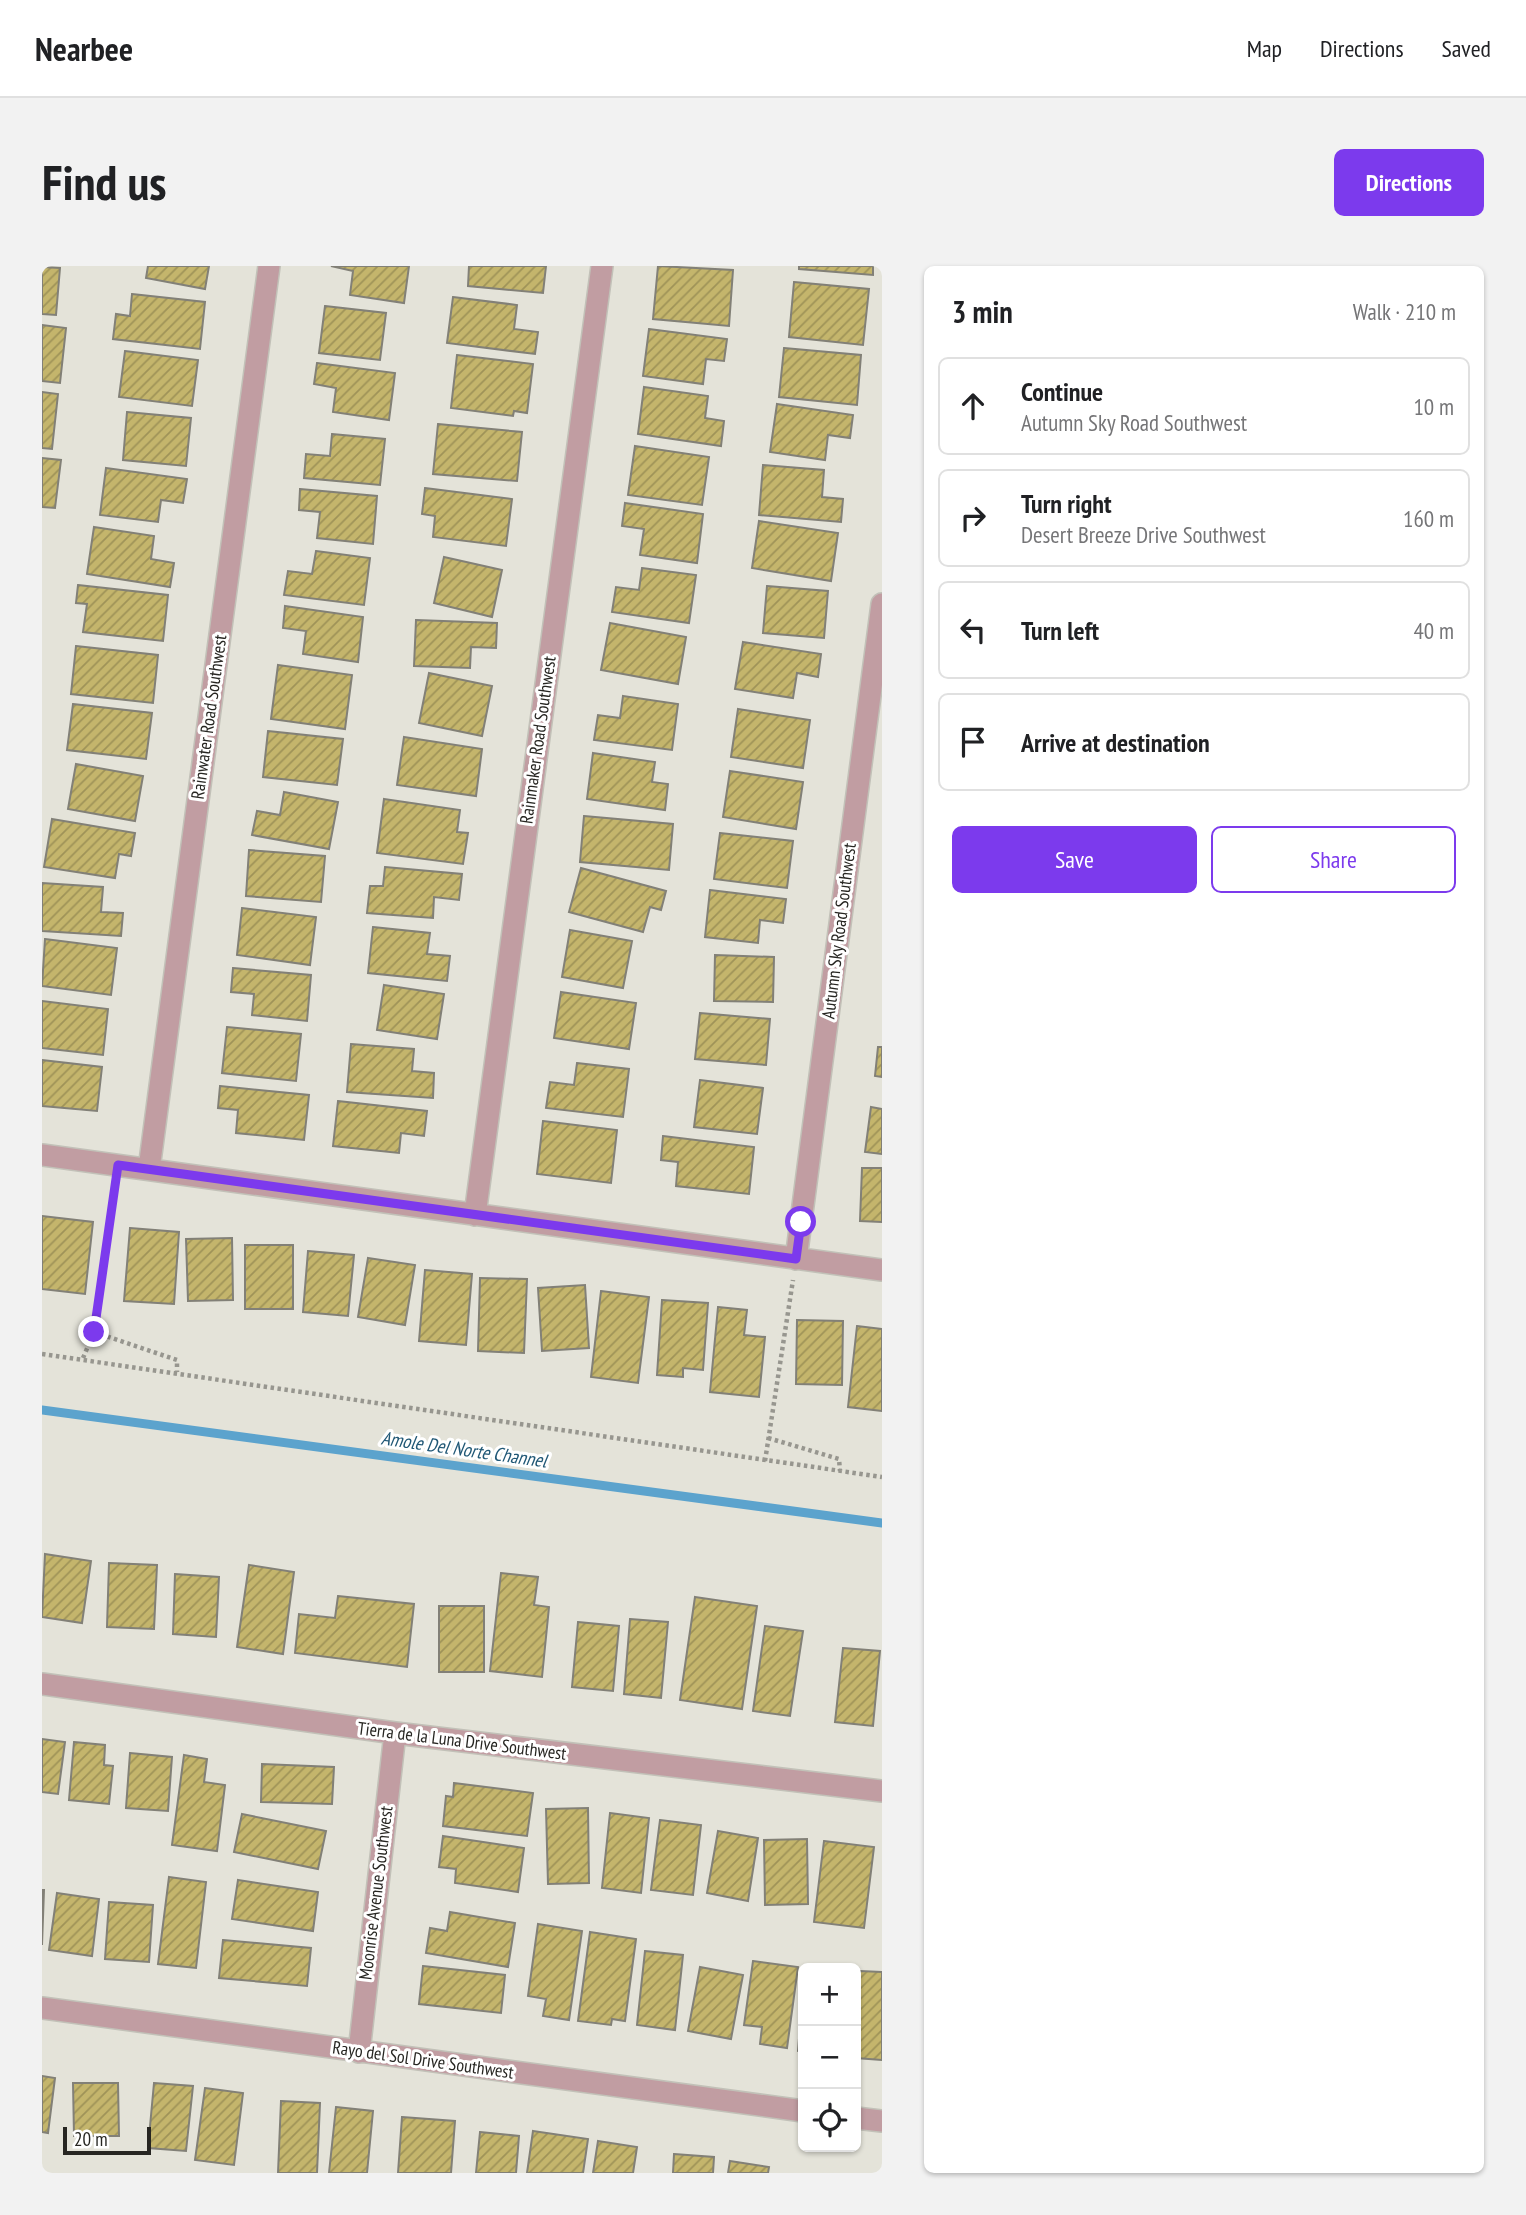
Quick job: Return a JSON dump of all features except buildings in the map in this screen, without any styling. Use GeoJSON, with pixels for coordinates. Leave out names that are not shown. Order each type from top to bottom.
{"type":"FeatureCollection","features":[{"type":"Feature","properties":{"kind":"street","name":"Rainwater Road Southwest"},"geometry":{"type":"LineString","coordinates":[[149,1169],[269,266]]}},
{"type":"Feature","properties":{"kind":"street","name":"Rainmaker Road Southwest"},"geometry":{"type":"LineString","coordinates":[[475,1215],[602,266]]}},
{"type":"Feature","properties":{"kind":"street","name":"Autumn Sky Road Southwest"},"geometry":{"type":"LineString","coordinates":[[796,1259],[882,604]]}},
{"type":"Feature","properties":{"kind":"street"},"geometry":{"type":"LineString","coordinates":[[42,1155],[882,1270]]}},
{"type":"Feature","properties":{"kind":"street","name":"Tierra de la Luna Drive Southwest"},"geometry":{"type":"LineString","coordinates":[[42,1684],[395,1734],[882,1791]]}},
{"type":"Feature","properties":{"kind":"street","name":"Moonrise Avenue Southwest"},"geometry":{"type":"LineString","coordinates":[[359,2052],[395,1734]]}},
{"type":"Feature","properties":{"kind":"street","name":"Rayo del Sol Drive Southwest"},"geometry":{"type":"LineString","coordinates":[[42,2008],[798,2110]]}},
{"type":"Feature","properties":{"kind":"street"},"geometry":{"type":"LineString","coordinates":[[861,2119],[882,2121]]}},
{"type":"Feature","properties":{"kind":"path"},"geometry":{"type":"LineString","coordinates":[[83,1358],[94,1332],[118,1165]]}},
{"type":"Feature","properties":{"kind":"path"},"geometry":{"type":"LineString","coordinates":[[765,1461],[796,1259]]}},
{"type":"Feature","properties":{"kind":"path"},"geometry":{"type":"LineString","coordinates":[[94,1332],[177,1360],[177,1372]]}},
{"type":"Feature","properties":{"kind":"path"},"geometry":{"type":"LineString","coordinates":[[42,1354],[882,1477]]}},
{"type":"Feature","properties":{"kind":"path"},"geometry":{"type":"LineString","coordinates":[[768,1438],[839,1459],[840,1471]]}},
{"type":"Feature","properties":{"kind":"waterway","name":"Amole Del Norte Channel"},"geometry":{"type":"LineString","coordinates":[[42,1410],[882,1523]]}},
{"type":"Feature","properties":{"kind":"route"},"geometry":{"type":"LineString","coordinates":[[94,1332],[118,1165],[796,1259],[801,1222]]}}]}
